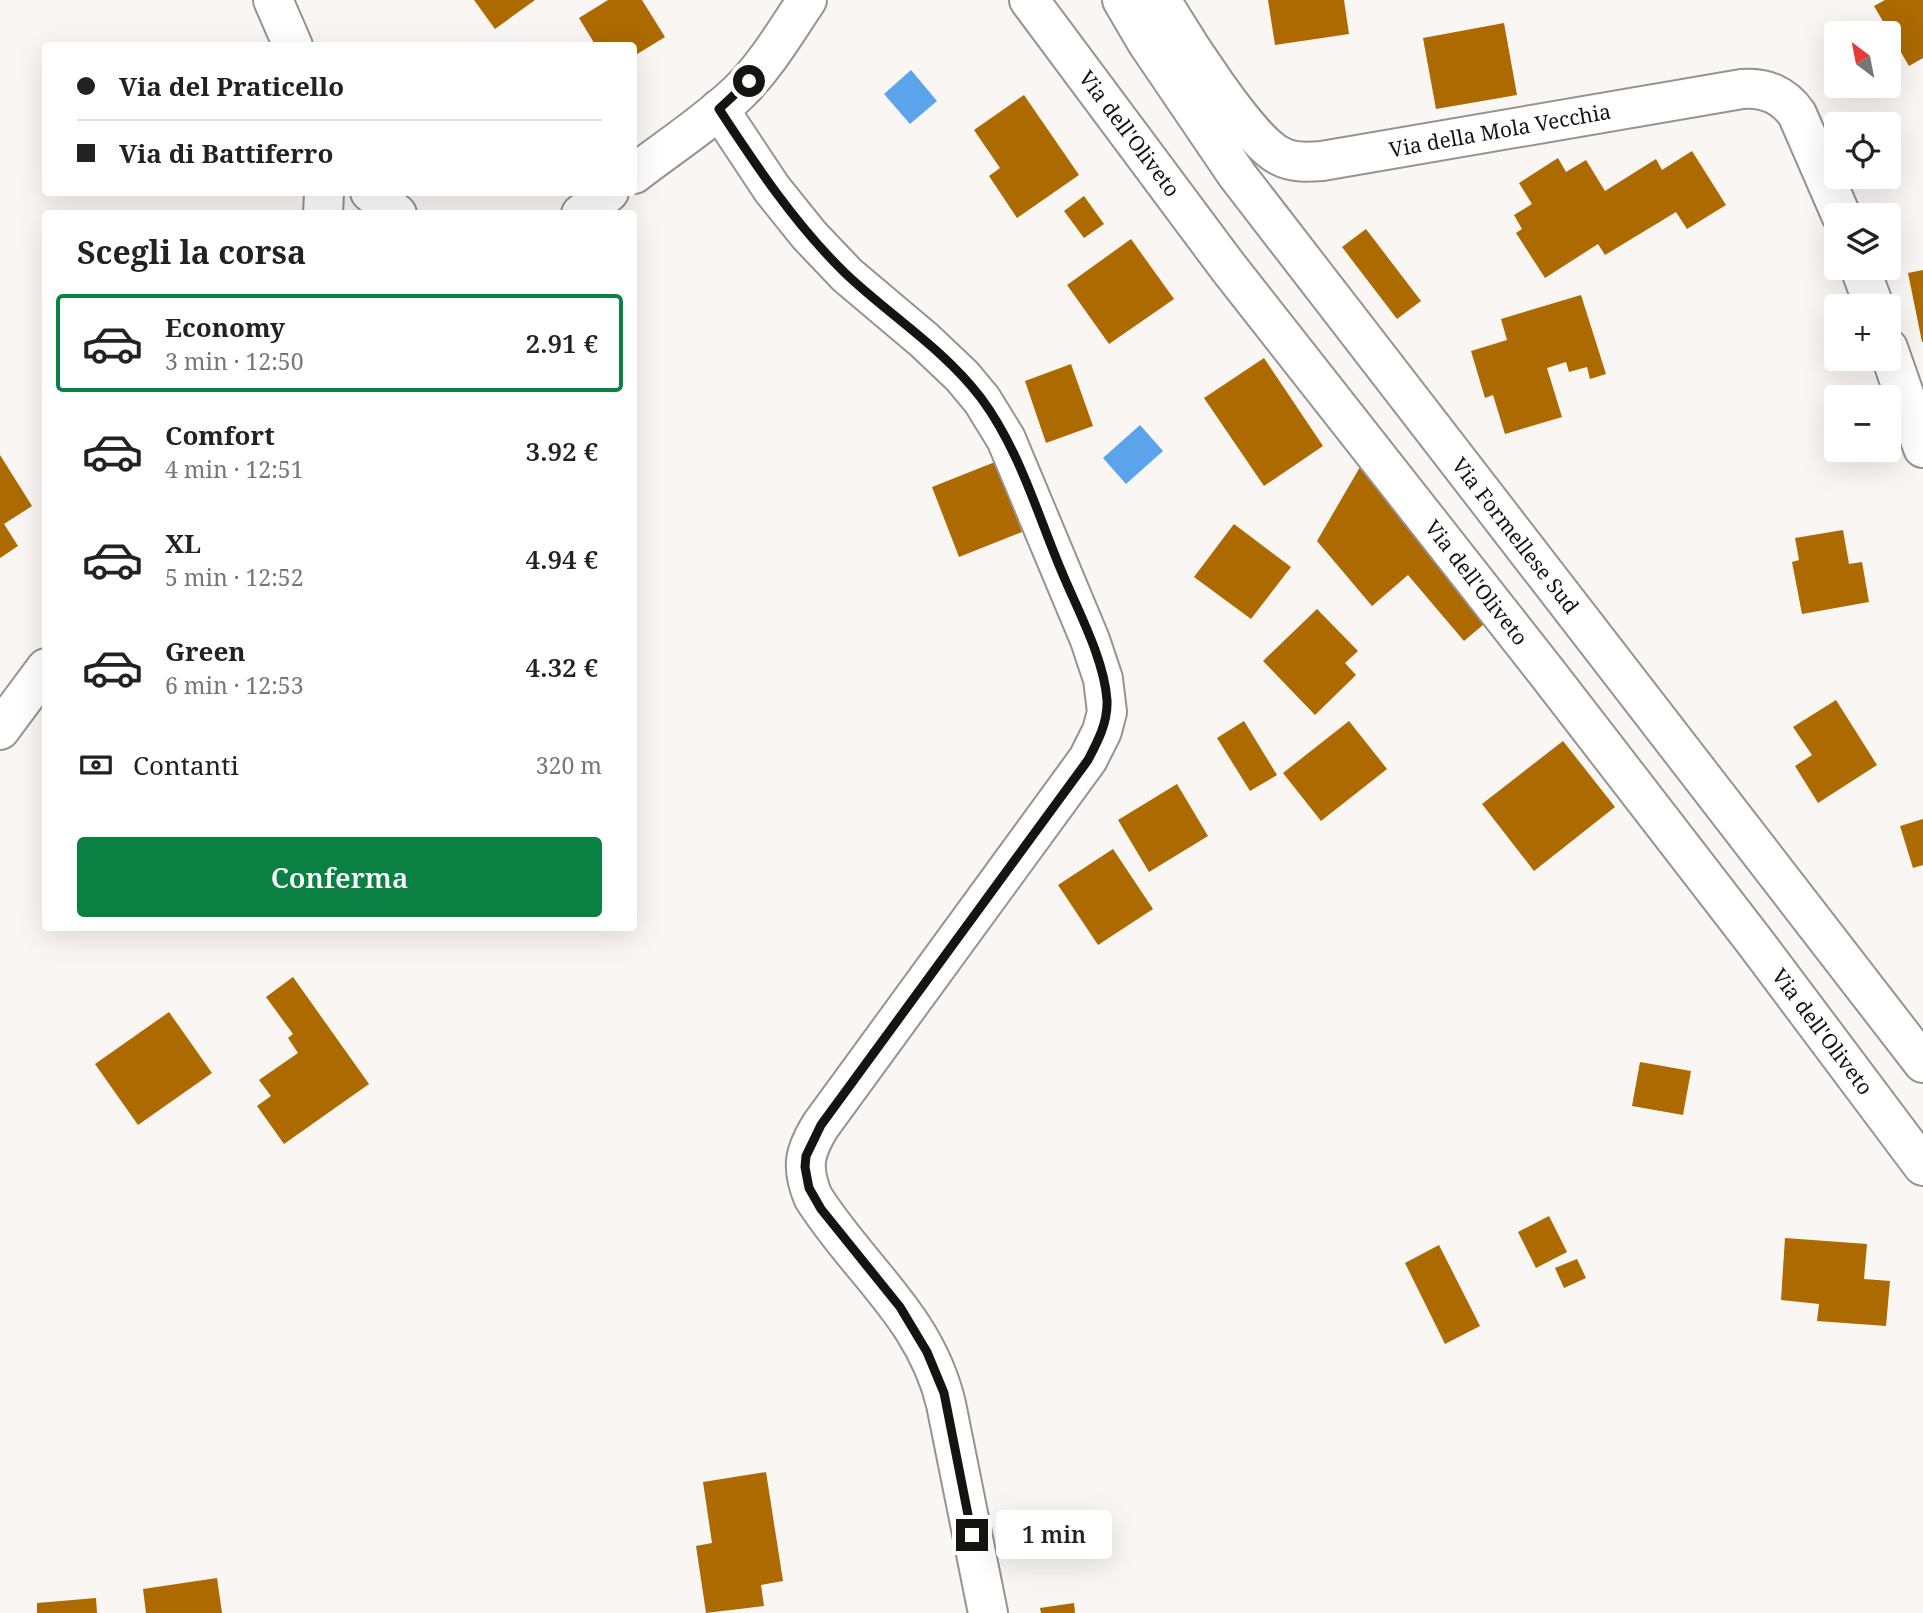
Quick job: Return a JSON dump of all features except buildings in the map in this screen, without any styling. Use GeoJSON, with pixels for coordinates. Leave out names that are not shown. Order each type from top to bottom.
{"type":"FeatureCollection","features":[{"type":"Feature","properties":{"kind":"street"},"geometry":{"type":"LineString","coordinates":[[273,0],[291,42]]}},
{"type":"Feature","properties":{"kind":"street"},"geometry":{"type":"LineString","coordinates":[[637,172],[719,109],[756,73],[807,0]]}},
{"type":"Feature","properties":{"kind":"street","name":"Via dell'Oliveto"},"geometry":{"type":"LineString","coordinates":[[1029,0],[1228,267],[1548,674],[1755,942],[1923,1166]]}},
{"type":"Feature","properties":{"kind":"street","name":"Via Formellese Sud"},"geometry":{"type":"LineString","coordinates":[[1122,0],[1146,41],[1237,175],[1923,1063]]}},
{"type":"Feature","properties":{"kind":"street","name":"Via della Mola Vecchia"},"geometry":{"type":"LineString","coordinates":[[1161,0],[1186,41],[1249,128],[1271,151],[1290,160],[1322,161],[1742,89],[1758,89],[1776,94],[1797,114],[1836,203]]}},
{"type":"Feature","properties":{"kind":"street"},"geometry":{"type":"LineString","coordinates":[[719,109],[772,189],[829,257],[938,352],[982,400],[1016,460],[1090,640],[1105,688],[1105,722],[1088,760],[821,1125],[806,1156],[806,1177],[813,1197],[900,1307],[936,1372],[946,1404],[988,1613]]}},
{"type":"Feature","properties":{"kind":"street"},"geometry":{"type":"LineString","coordinates":[[375,196],[392,210]]}},
{"type":"Feature","properties":{"kind":"street"},"geometry":{"type":"LineString","coordinates":[[586,210],[604,196]]}},
{"type":"Feature","properties":{"kind":"street"},"geometry":{"type":"LineString","coordinates":[[1896,371],[1923,448]]}},
{"type":"Feature","properties":{"kind":"street"},"geometry":{"type":"LineString","coordinates":[[0,730],[42,673]]}},
{"type":"Feature","properties":{"kind":"water"},"geometry":{"type":"Polygon","coordinates":[[[911,70],[937,101],[910,124],[884,94],[911,70]]]}},
{"type":"Feature","properties":{"kind":"water"},"geometry":{"type":"Polygon","coordinates":[[[1140,425],[1163,451],[1126,484],[1103,458],[1140,425]]]}},
{"type":"Feature","properties":{"kind":"route"},"geometry":{"type":"LineString","coordinates":[[749,81],[719,109],[772,189],[809,235],[847,275],[938,352],[962,376],[982,400],[999,428],[1016,460],[1090,640],[1099,664],[1107,701],[1105,722],[1088,760],[821,1125],[806,1156],[806,1177],[813,1197],[915,1329],[936,1372],[944,1393],[972,1535]]}}]}
